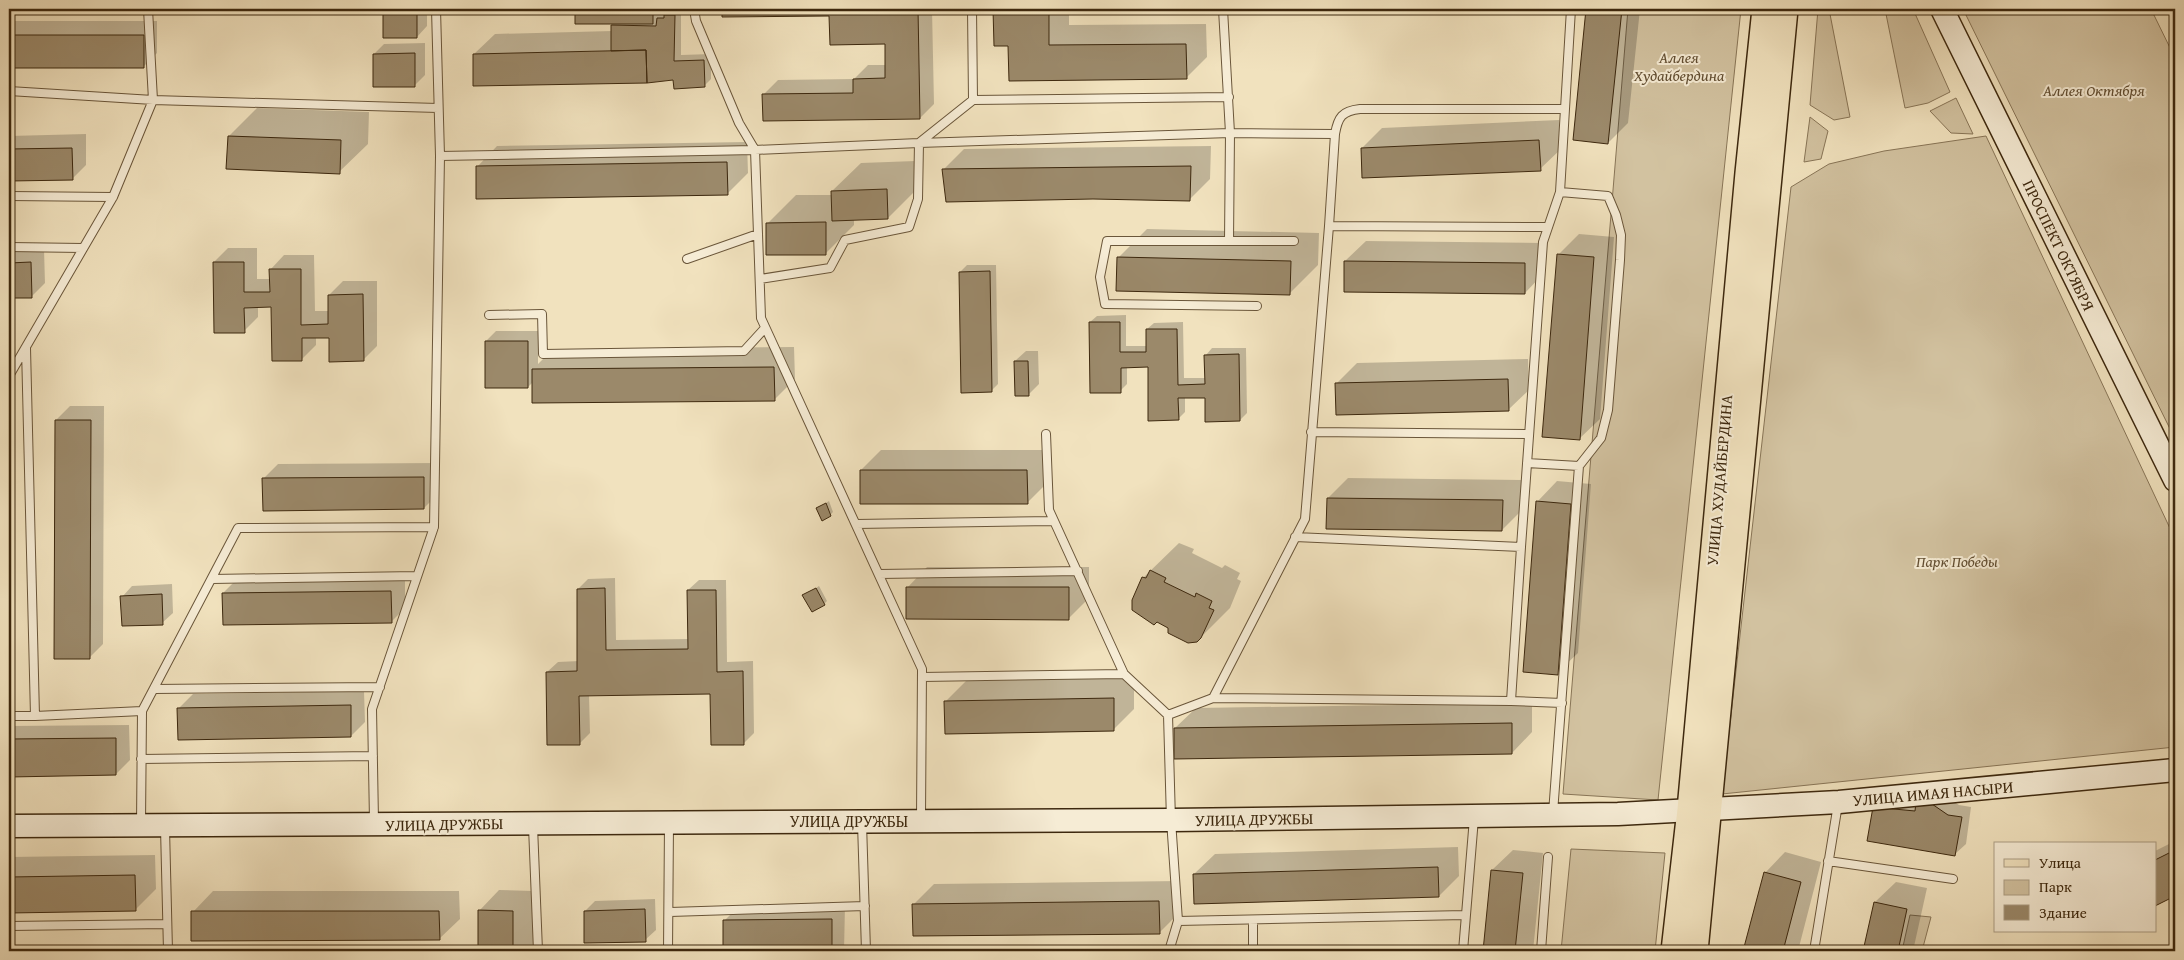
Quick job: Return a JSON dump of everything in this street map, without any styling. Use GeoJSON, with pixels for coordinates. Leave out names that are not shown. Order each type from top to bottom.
{"type":"FeatureCollection","features":[{"type":"Feature","properties":{"kind":"main road","name":"УЛИЦА ХУДАЙБЕРДИНА"},"geometry":{"type":"LineString","coordinates":[[1695,951],[1699,809],[1748,173],[1765,9]]}},
{"type":"Feature","properties":{"kind":"main road","name":"УЛИЦА ХУДАЙБЕРДИНА"},"geometry":{"type":"LineString","coordinates":[[1674,951],[1699,809],[1785,9]]}},
{"type":"Feature","properties":{"kind":"main road","name":"ПРОСПЕКТ ОКТЯБРЯ"},"geometry":{"type":"LineString","coordinates":[[1942,9],[2175,480]]}},
{"type":"Feature","properties":{"kind":"main road","name":"УЛИЦА ИМАЯ НАСЫРИ"},"geometry":{"type":"LineString","coordinates":[[1699,809],[1839,802],[2175,770]]}},
{"type":"Feature","properties":{"kind":"main road","name":"УЛИЦА ДРУЖБЫ"},"geometry":{"type":"LineString","coordinates":[[9,826],[1170,820],[1618,814],[1699,809]]}},
{"type":"Feature","properties":{"kind":"lane"},"geometry":{"type":"LineString","coordinates":[[9,376],[113,197],[153,100],[148,9]]}},
{"type":"Feature","properties":{"kind":"lane"},"geometry":{"type":"LineString","coordinates":[[374,825],[372,709],[434,527],[440,156],[436,9]]}},
{"type":"Feature","properties":{"kind":"lane"},"geometry":{"type":"LineString","coordinates":[[694,9],[696,22],[739,123],[755,150],[761,318],[922,669],[921,820]]}},
{"type":"Feature","properties":{"kind":"lane"},"geometry":{"type":"LineString","coordinates":[[972,9],[973,100]]}},
{"type":"Feature","properties":{"kind":"lane"},"geometry":{"type":"LineString","coordinates":[[1223,9],[1230,133],[1229,241]]}},
{"type":"Feature","properties":{"kind":"lane"},"geometry":{"type":"LineString","coordinates":[[1511,701],[1543,242],[1560,192],[1571,9]]}},
{"type":"Feature","properties":{"kind":"lane"},"geometry":{"type":"LineString","coordinates":[[2173,9],[2175,13]]}},
{"type":"Feature","properties":{"kind":"lane"},"geometry":{"type":"LineString","coordinates":[[9,91],[153,100],[438,108]]}},
{"type":"Feature","properties":{"kind":"lane"},"geometry":{"type":"LineString","coordinates":[[760,279],[830,268],[845,240],[909,227],[918,199],[920,143],[973,100],[1229,97]]}},
{"type":"Feature","properties":{"kind":"lane"},"geometry":{"type":"LineString","coordinates":[[1213,698],[1305,519],[1337,120],[1342,113],[1360,108],[1566,109]]}},
{"type":"Feature","properties":{"kind":"lane"},"geometry":{"type":"LineString","coordinates":[[440,156],[755,150],[1230,133],[1335,134]]}},
{"type":"Feature","properties":{"kind":"lane"},"geometry":{"type":"LineString","coordinates":[[1553,815],[1579,466],[1601,438],[1608,410],[1620,260],[1620,235],[1616,215],[1608,196],[1560,192]]}},
{"type":"Feature","properties":{"kind":"lane"},"geometry":{"type":"LineString","coordinates":[[9,196],[113,197]]}},
{"type":"Feature","properties":{"kind":"lane"},"geometry":{"type":"LineString","coordinates":[[1329,226],[1547,227]]}},
{"type":"Feature","properties":{"kind":"lane"},"geometry":{"type":"LineString","coordinates":[[687,259],[758,234]]}},
{"type":"Feature","properties":{"kind":"lane"},"geometry":{"type":"LineString","coordinates":[[1257,306],[1105,304],[1100,277],[1107,241],[1294,241]]}},
{"type":"Feature","properties":{"kind":"lane"},"geometry":{"type":"LineString","coordinates":[[9,247],[84,248]]}},
{"type":"Feature","properties":{"kind":"lane"},"geometry":{"type":"LineString","coordinates":[[489,315],[542,314],[543,354],[744,351],[765,328]]}},
{"type":"Feature","properties":{"kind":"lane"},"geometry":{"type":"LineString","coordinates":[[26,348],[35,716]]}},
{"type":"Feature","properties":{"kind":"lane"},"geometry":{"type":"LineString","coordinates":[[1311,432],[1529,434]]}},
{"type":"Feature","properties":{"kind":"lane"},"geometry":{"type":"LineString","coordinates":[[1046,434],[1049,510],[1124,674],[1168,715],[1170,820],[1178,921],[1169,951],[1072,951]]}},
{"type":"Feature","properties":{"kind":"lane"},"geometry":{"type":"LineString","coordinates":[[1527,463],[1579,466]]}},
{"type":"Feature","properties":{"kind":"lane"},"geometry":{"type":"LineString","coordinates":[[856,524],[1054,521]]}},
{"type":"Feature","properties":{"kind":"lane"},"geometry":{"type":"LineString","coordinates":[[141,826],[142,712],[238,528],[434,527]]}},
{"type":"Feature","properties":{"kind":"lane"},"geometry":{"type":"LineString","coordinates":[[1295,538],[1521,547]]}},
{"type":"Feature","properties":{"kind":"lane"},"geometry":{"type":"LineString","coordinates":[[879,574],[1078,571]]}},
{"type":"Feature","properties":{"kind":"lane"},"geometry":{"type":"LineString","coordinates":[[212,579],[417,576]]}},
{"type":"Feature","properties":{"kind":"lane"},"geometry":{"type":"LineString","coordinates":[[922,677],[1124,674]]}},
{"type":"Feature","properties":{"kind":"lane"},"geometry":{"type":"LineString","coordinates":[[154,688],[380,687]]}},
{"type":"Feature","properties":{"kind":"lane"},"geometry":{"type":"LineString","coordinates":[[1168,715],[1213,698],[1562,703]]}},
{"type":"Feature","properties":{"kind":"lane"},"geometry":{"type":"LineString","coordinates":[[9,716],[142,712]]}},
{"type":"Feature","properties":{"kind":"lane"},"geometry":{"type":"LineString","coordinates":[[141,759],[373,756]]}},
{"type":"Feature","properties":{"kind":"lane"},"geometry":{"type":"LineString","coordinates":[[1814,951],[1839,802]]}},
{"type":"Feature","properties":{"kind":"lane"},"geometry":{"type":"LineString","coordinates":[[1463,951],[1474,816]]}},
{"type":"Feature","properties":{"kind":"lane"},"geometry":{"type":"LineString","coordinates":[[862,821],[866,951]]}},
{"type":"Feature","properties":{"kind":"lane"},"geometry":{"type":"LineString","coordinates":[[533,822],[538,951]]}},
{"type":"Feature","properties":{"kind":"lane"},"geometry":{"type":"LineString","coordinates":[[668,951],[670,912],[669,822]]}},
{"type":"Feature","properties":{"kind":"lane"},"geometry":{"type":"LineString","coordinates":[[165,826],[168,951]]}},
{"type":"Feature","properties":{"kind":"lane"},"geometry":{"type":"LineString","coordinates":[[1541,951],[1548,857]]}},
{"type":"Feature","properties":{"kind":"lane"},"geometry":{"type":"LineString","coordinates":[[1828,861],[1953,879]]}},
{"type":"Feature","properties":{"kind":"lane"},"geometry":{"type":"LineString","coordinates":[[670,912],[864,906]]}},
{"type":"Feature","properties":{"kind":"lane"},"geometry":{"type":"LineString","coordinates":[[1178,921],[1465,915]]}},
{"type":"Feature","properties":{"kind":"lane"},"geometry":{"type":"LineString","coordinates":[[1253,920],[1253,951]]}},
{"type":"Feature","properties":{"kind":"lane"},"geometry":{"type":"LineString","coordinates":[[9,926],[168,924]]}},
{"type":"Feature","properties":{"kind":"green space","name":"Аллея Худайбердина"},"geometry":{"type":"Polygon","coordinates":[[[1628,9],[1741,9],[1658,800],[1563,794],[1628,9]]]}},
{"type":"Feature","properties":{"kind":"green space"},"geometry":{"type":"Polygon","coordinates":[[[1818,9],[1829,9],[1850,117],[1834,120],[1810,105],[1818,9]]]}},
{"type":"Feature","properties":{"kind":"green space"},"geometry":{"type":"Polygon","coordinates":[[[1885,9],[1913,9],[1950,92],[1928,103],[1905,108],[1885,9]]]}},
{"type":"Feature","properties":{"kind":"green space","name":"Аллея Октября"},"geometry":{"type":"Polygon","coordinates":[[[1963,9],[2151,9],[2175,58],[2175,439],[1963,9]]]}},
{"type":"Feature","properties":{"kind":"green space"},"geometry":{"type":"Polygon","coordinates":[[[1956,98],[1973,134],[1951,133],[1930,111],[1956,98]]]}},
{"type":"Feature","properties":{"kind":"green space"},"geometry":{"type":"Polygon","coordinates":[[[1810,117],[1828,131],[1821,159],[1804,162],[1810,117]]]}},
{"type":"Feature","properties":{"kind":"green space","name":"Парк Победы"},"geometry":{"type":"Polygon","coordinates":[[[1986,136],[2175,539],[2175,747],[1722,794],[1791,187],[1829,164],[1884,151],[1986,136]]]}},
{"type":"Feature","properties":{"kind":"green space"},"geometry":{"type":"Polygon","coordinates":[[[1571,849],[1665,853],[1655,951],[1561,951],[1571,849]]]}},
{"type":"Feature","properties":{"kind":"green space"},"geometry":{"type":"Polygon","coordinates":[[[1910,915],[1931,917],[1922,951],[1902,951],[1910,915]]]}},
{"type":"Feature","properties":{"kind":"building"},"geometry":{"type":"Polygon","coordinates":[[[383,9],[417,9],[417,38],[383,38],[383,9]]]}},
{"type":"Feature","properties":{"kind":"building"},"geometry":{"type":"Polygon","coordinates":[[[575,9],[663,9],[663,13],[653,13],[653,24],[575,24],[575,9]]]}},
{"type":"Feature","properties":{"kind":"building"},"geometry":{"type":"Polygon","coordinates":[[[722,9],[918,9],[920,119],[763,121],[762,94],[853,93],[853,79],[885,78],[885,44],[830,45],[829,16],[722,17],[722,9]]]}},
{"type":"Feature","properties":{"kind":"building"},"geometry":{"type":"Polygon","coordinates":[[[993,9],[1049,9],[1049,45],[1186,44],[1187,79],[1009,81],[1008,46],[994,46],[993,9]]]}},
{"type":"Feature","properties":{"kind":"building"},"geometry":{"type":"Polygon","coordinates":[[[1586,9],[1622,9],[1608,144],[1573,140],[1586,9]]]}},
{"type":"Feature","properties":{"kind":"building"},"geometry":{"type":"Polygon","coordinates":[[[664,15],[675,15],[674,61],[704,60],[705,87],[674,89],[673,80],[647,83],[646,50],[611,51],[611,25],[656,26],[657,18],[664,18],[664,15]]]}},
{"type":"Feature","properties":{"kind":"building"},"geometry":{"type":"Polygon","coordinates":[[[9,35],[144,35],[144,68],[9,68],[9,35]]]}},
{"type":"Feature","properties":{"kind":"building"},"geometry":{"type":"Polygon","coordinates":[[[646,50],[647,83],[473,86],[473,54],[646,50]]]}},
{"type":"Feature","properties":{"kind":"building"},"geometry":{"type":"Polygon","coordinates":[[[415,53],[415,87],[373,87],[373,54],[415,53]]]}},
{"type":"Feature","properties":{"kind":"building"},"geometry":{"type":"Polygon","coordinates":[[[228,136],[341,140],[340,174],[226,169],[228,136]]]}},
{"type":"Feature","properties":{"kind":"building"},"geometry":{"type":"Polygon","coordinates":[[[1539,140],[1541,171],[1362,178],[1361,148],[1539,140]]]}},
{"type":"Feature","properties":{"kind":"building"},"geometry":{"type":"Polygon","coordinates":[[[72,148],[73,180],[9,181],[9,149],[72,148]]]}},
{"type":"Feature","properties":{"kind":"building"},"geometry":{"type":"Polygon","coordinates":[[[727,162],[728,195],[476,199],[476,166],[727,162]]]}},
{"type":"Feature","properties":{"kind":"building"},"geometry":{"type":"Polygon","coordinates":[[[1191,166],[1190,201],[1093,199],[946,202],[942,169],[1191,166]]]}},
{"type":"Feature","properties":{"kind":"building"},"geometry":{"type":"Polygon","coordinates":[[[887,189],[888,219],[832,221],[831,191],[887,189]]]}},
{"type":"Feature","properties":{"kind":"building"},"geometry":{"type":"Polygon","coordinates":[[[826,222],[826,255],[766,255],[766,223],[826,222]]]}},
{"type":"Feature","properties":{"kind":"building"},"geometry":{"type":"Polygon","coordinates":[[[1557,254],[1594,257],[1580,440],[1542,437],[1557,254]]]}},
{"type":"Feature","properties":{"kind":"building"},"geometry":{"type":"Polygon","coordinates":[[[1117,257],[1291,261],[1290,295],[1116,291],[1117,257]]]}},
{"type":"Feature","properties":{"kind":"building"},"geometry":{"type":"Polygon","coordinates":[[[1344,261],[1525,263],[1525,294],[1344,292],[1344,261]]]}},
{"type":"Feature","properties":{"kind":"building"},"geometry":{"type":"Polygon","coordinates":[[[31,262],[32,298],[9,298],[9,263],[31,262]]]}},
{"type":"Feature","properties":{"kind":"building"},"geometry":{"type":"Polygon","coordinates":[[[213,262],[244,262],[244,292],[270,292],[269,269],[301,269],[301,325],[328,324],[328,295],[363,294],[364,361],[329,362],[329,338],[302,338],[302,361],[272,361],[271,307],[244,308],[245,333],[214,333],[213,262]]]}},
{"type":"Feature","properties":{"kind":"building"},"geometry":{"type":"Polygon","coordinates":[[[990,271],[992,392],[961,393],[959,272],[990,271]]]}},
{"type":"Feature","properties":{"kind":"building"},"geometry":{"type":"Polygon","coordinates":[[[1089,322],[1120,322],[1120,352],[1146,352],[1146,329],[1177,329],[1178,385],[1205,384],[1204,355],[1239,354],[1240,421],[1205,422],[1205,398],[1178,398],[1179,420],[1148,421],[1148,367],[1121,368],[1121,393],[1090,393],[1089,322]]]}},
{"type":"Feature","properties":{"kind":"building"},"geometry":{"type":"Polygon","coordinates":[[[485,341],[528,341],[528,388],[485,388],[485,341]]]}},
{"type":"Feature","properties":{"kind":"building"},"geometry":{"type":"Polygon","coordinates":[[[1014,361],[1028,361],[1029,396],[1015,396],[1014,361]]]}},
{"type":"Feature","properties":{"kind":"building"},"geometry":{"type":"Polygon","coordinates":[[[774,367],[775,401],[532,403],[532,369],[774,367]]]}},
{"type":"Feature","properties":{"kind":"building"},"geometry":{"type":"Polygon","coordinates":[[[1508,379],[1509,411],[1336,415],[1335,383],[1508,379]]]}},
{"type":"Feature","properties":{"kind":"building"},"geometry":{"type":"Polygon","coordinates":[[[55,420],[91,420],[90,659],[54,659],[55,420]]]}},
{"type":"Feature","properties":{"kind":"building"},"geometry":{"type":"Polygon","coordinates":[[[860,470],[1027,470],[1028,504],[860,504],[860,470]]]}},
{"type":"Feature","properties":{"kind":"building"},"geometry":{"type":"Polygon","coordinates":[[[424,477],[424,509],[263,511],[262,478],[424,477]]]}},
{"type":"Feature","properties":{"kind":"building"},"geometry":{"type":"Polygon","coordinates":[[[1327,498],[1503,500],[1502,531],[1326,529],[1327,498]]]}},
{"type":"Feature","properties":{"kind":"building"},"geometry":{"type":"Polygon","coordinates":[[[1536,501],[1571,504],[1558,675],[1523,672],[1536,501]]]}},
{"type":"Feature","properties":{"kind":"building"},"geometry":{"type":"Polygon","coordinates":[[[826,503],[831,516],[822,521],[816,508],[826,503]]]}},
{"type":"Feature","properties":{"kind":"building"},"geometry":{"type":"Polygon","coordinates":[[[1150,570],[1166,578],[1164,582],[1195,597],[1196,593],[1212,601],[1209,608],[1214,610],[1201,638],[1197,642],[1188,643],[1168,633],[1168,628],[1157,622],[1154,625],[1132,610],[1132,600],[1142,577],[1146,578],[1150,570]]]}},
{"type":"Feature","properties":{"kind":"building"},"geometry":{"type":"Polygon","coordinates":[[[906,587],[1069,587],[1069,620],[906,619],[906,587]]]}},
{"type":"Feature","properties":{"kind":"building"},"geometry":{"type":"Polygon","coordinates":[[[605,588],[606,650],[688,649],[687,590],[716,590],[717,672],[743,671],[744,745],[711,745],[710,694],[579,696],[580,745],[547,745],[546,672],[577,671],[577,589],[605,588]]]}},
{"type":"Feature","properties":{"kind":"building"},"geometry":{"type":"Polygon","coordinates":[[[816,588],[825,605],[812,612],[802,595],[816,588]]]}},
{"type":"Feature","properties":{"kind":"building"},"geometry":{"type":"Polygon","coordinates":[[[391,591],[392,623],[223,625],[222,593],[391,591]]]}},
{"type":"Feature","properties":{"kind":"building"},"geometry":{"type":"Polygon","coordinates":[[[162,594],[163,625],[122,626],[120,596],[162,594]]]}},
{"type":"Feature","properties":{"kind":"building"},"geometry":{"type":"Polygon","coordinates":[[[1114,698],[1114,731],[945,734],[944,701],[1114,698]]]}},
{"type":"Feature","properties":{"kind":"building"},"geometry":{"type":"Polygon","coordinates":[[[351,705],[351,737],[178,740],[177,708],[351,705]]]}},
{"type":"Feature","properties":{"kind":"building"},"geometry":{"type":"Polygon","coordinates":[[[1512,723],[1512,754],[1174,759],[1174,728],[1512,723]]]}},
{"type":"Feature","properties":{"kind":"building"},"geometry":{"type":"Polygon","coordinates":[[[116,738],[116,775],[9,777],[9,739],[116,738]]]}},
{"type":"Feature","properties":{"kind":"building"},"geometry":{"type":"Polygon","coordinates":[[[1916,802],[1932,804],[1948,815],[1962,817],[1955,856],[1867,841],[1873,807],[1915,811],[1916,802]]]}},
{"type":"Feature","properties":{"kind":"building"},"geometry":{"type":"Polygon","coordinates":[[[2175,850],[2175,896],[2156,906],[2156,860],[2175,850]]]}},
{"type":"Feature","properties":{"kind":"building"},"geometry":{"type":"Polygon","coordinates":[[[1438,867],[1439,897],[1194,904],[1193,874],[1438,867]]]}},
{"type":"Feature","properties":{"kind":"building"},"geometry":{"type":"Polygon","coordinates":[[[1491,870],[1523,873],[1515,951],[1483,951],[1491,870]]]}},
{"type":"Feature","properties":{"kind":"building"},"geometry":{"type":"Polygon","coordinates":[[[1764,872],[1801,882],[1783,951],[1743,951],[1764,872]]]}},
{"type":"Feature","properties":{"kind":"building"},"geometry":{"type":"Polygon","coordinates":[[[135,875],[136,911],[9,913],[9,877],[135,875]]]}},
{"type":"Feature","properties":{"kind":"building"},"geometry":{"type":"Polygon","coordinates":[[[1159,901],[1160,934],[913,936],[912,904],[1159,901]]]}},
{"type":"Feature","properties":{"kind":"building"},"geometry":{"type":"Polygon","coordinates":[[[1874,902],[1907,909],[1898,951],[1863,951],[1874,902]]]}},
{"type":"Feature","properties":{"kind":"building"},"geometry":{"type":"Polygon","coordinates":[[[645,909],[646,942],[584,943],[584,911],[645,909]]]}},
{"type":"Feature","properties":{"kind":"building"},"geometry":{"type":"Polygon","coordinates":[[[478,910],[513,911],[513,951],[478,951],[478,910]]]}},
{"type":"Feature","properties":{"kind":"building"},"geometry":{"type":"Polygon","coordinates":[[[191,911],[439,911],[440,940],[191,941],[191,911]]]}},
{"type":"Feature","properties":{"kind":"building"},"geometry":{"type":"Polygon","coordinates":[[[832,919],[832,951],[723,951],[723,920],[832,919]]]}}]}
